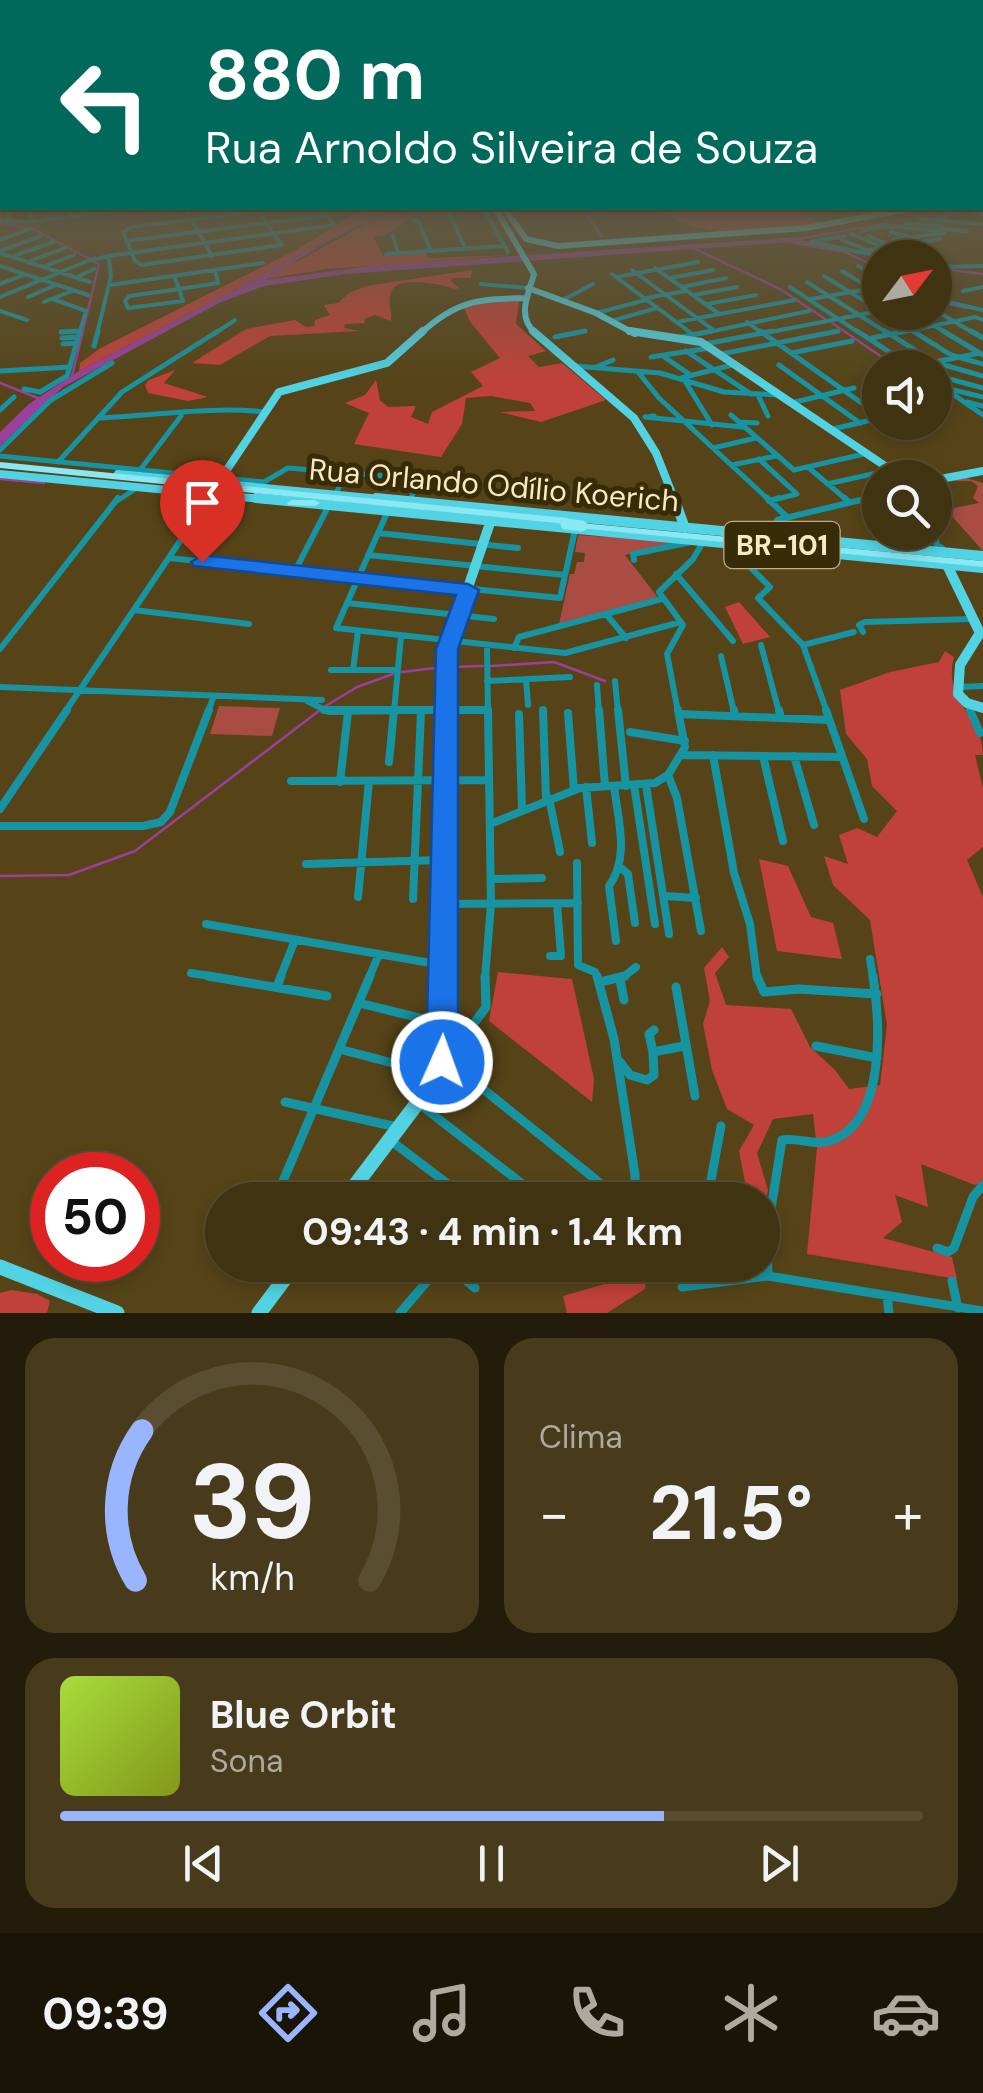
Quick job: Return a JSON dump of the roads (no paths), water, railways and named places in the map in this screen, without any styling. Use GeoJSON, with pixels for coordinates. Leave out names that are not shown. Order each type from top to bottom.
{"type":"FeatureCollection","features":[{"type":"Feature","properties":{"kind":"highway","name":"BR-101"},"geometry":{"type":"LineString","coordinates":[[0,463],[575,523],[699,540],[983,560]]}},
{"type":"Feature","properties":{"kind":"highway","name":"BR-101"},"geometry":{"type":"LineString","coordinates":[[0,463],[334,501],[983,560]]}},
{"type":"Feature","properties":{"kind":"highway"},"geometry":{"type":"LineString","coordinates":[[314,493],[354,500]]}},
{"type":"Feature","properties":{"kind":"highway"},"geometry":{"type":"LineString","coordinates":[[292,503],[334,501]]}},
{"type":"Feature","properties":{"kind":"highway"},"geometry":{"type":"LineString","coordinates":[[747,537],[797,538]]}},
{"type":"Feature","properties":{"kind":"highway"},"geometry":{"type":"LineString","coordinates":[[699,540],[757,547]]}},
{"type":"Feature","properties":{"kind":"main road"},"geometry":{"type":"LineString","coordinates":[[527,261],[533,291],[523,314],[528,328],[634,418],[648,438],[683,528]]}},
{"type":"Feature","properties":{"kind":"main road"},"geometry":{"type":"LineString","coordinates":[[533,291],[520,314],[525,329],[618,408],[641,433],[683,528]]}},
{"type":"Feature","properties":{"kind":"main road"},"geometry":{"type":"LineString","coordinates":[[219,481],[284,390],[391,361],[442,312],[533,291],[596,313],[638,335],[682,337],[708,346],[796,402],[872,460]]}},
{"type":"Feature","properties":{"kind":"main road"},"geometry":{"type":"LineString","coordinates":[[0,463],[120,490],[136,488],[292,503]]}},
{"type":"Feature","properties":{"kind":"main road","name":"Rua Orlando Odílio Koerich"},"geometry":{"type":"LineString","coordinates":[[0,463],[219,481],[314,493],[334,501],[410,502],[575,523],[776,536],[983,560]]}},
{"type":"Feature","properties":{"kind":"main road"},"geometry":{"type":"LineString","coordinates":[[952,477],[983,471]]}},
{"type":"Feature","properties":{"kind":"main road"},"geometry":{"type":"LineString","coordinates":[[334,501],[387,513],[490,523],[575,523]]}},
{"type":"Feature","properties":{"kind":"main road"},"geometry":{"type":"LineString","coordinates":[[358,1182],[442,1065],[447,668],[450,641],[490,523]]}},
{"type":"Feature","properties":{"kind":"main road"},"geometry":{"type":"LineString","coordinates":[[699,540],[947,565],[983,560]]}},
{"type":"Feature","properties":{"kind":"main road"},"geometry":{"type":"LineString","coordinates":[[947,565],[980,634],[960,665],[959,696],[983,708]]}},
{"type":"Feature","properties":{"kind":"main road"},"geometry":{"type":"LineString","coordinates":[[0,1267],[117,1313]]}},
{"type":"Feature","properties":{"kind":"main road"},"geometry":{"type":"LineString","coordinates":[[260,1313],[282,1282]]}},
{"type":"Feature","properties":{"kind":"street"},"geometry":{"type":"LineString","coordinates":[[44,267],[58,261]]}},
{"type":"Feature","properties":{"kind":"street"},"geometry":{"type":"LineString","coordinates":[[3,296],[87,261]]}},
{"type":"Feature","properties":{"kind":"street"},"geometry":{"type":"LineString","coordinates":[[94,346],[110,284],[109,261]]}},
{"type":"Feature","properties":{"kind":"street"},"geometry":{"type":"LineString","coordinates":[[138,261],[165,261]]}},
{"type":"Feature","properties":{"kind":"street"},"geometry":{"type":"LineString","coordinates":[[28,262],[90,282]]}},
{"type":"Feature","properties":{"kind":"street"},"geometry":{"type":"LineString","coordinates":[[692,334],[615,278],[698,262]]}},
{"type":"Feature","properties":{"kind":"street"},"geometry":{"type":"LineString","coordinates":[[110,284],[263,263]]}},
{"type":"Feature","properties":{"kind":"street"},"geometry":{"type":"LineString","coordinates":[[858,266],[862,268]]}},
{"type":"Feature","properties":{"kind":"street"},"geometry":{"type":"LineString","coordinates":[[952,268],[983,266]]}},
{"type":"Feature","properties":{"kind":"street"},"geometry":{"type":"LineString","coordinates":[[654,268],[719,314]]}},
{"type":"Feature","properties":{"kind":"street"},"geometry":{"type":"LineString","coordinates":[[0,269],[88,295]]}},
{"type":"Feature","properties":{"kind":"street"},"geometry":{"type":"LineString","coordinates":[[76,277],[94,270]]}},
{"type":"Feature","properties":{"kind":"street"},"geometry":{"type":"LineString","coordinates":[[174,276],[179,289],[180,302],[131,310],[126,298],[179,289],[218,283],[215,270]]}},
{"type":"Feature","properties":{"kind":"street"},"geometry":{"type":"LineString","coordinates":[[669,278],[712,270]]}},
{"type":"Feature","properties":{"kind":"street"},"geometry":{"type":"LineString","coordinates":[[842,271],[862,282]]}},
{"type":"Feature","properties":{"kind":"street"},"geometry":{"type":"LineString","coordinates":[[634,272],[714,330]]}},
{"type":"Feature","properties":{"kind":"street"},"geometry":{"type":"LineString","coordinates":[[0,284],[25,274]]}},
{"type":"Feature","properties":{"kind":"street"},"geometry":{"type":"LineString","coordinates":[[824,276],[862,300]]}},
{"type":"Feature","properties":{"kind":"street"},"geometry":{"type":"LineString","coordinates":[[596,313],[726,278]]}},
{"type":"Feature","properties":{"kind":"street"},"geometry":{"type":"LineString","coordinates":[[807,282],[915,350]]}},
{"type":"Feature","properties":{"kind":"street"},"geometry":{"type":"LineString","coordinates":[[481,284],[533,291]]}},
{"type":"Feature","properties":{"kind":"street"},"geometry":{"type":"LineString","coordinates":[[560,301],[593,284]]}},
{"type":"Feature","properties":{"kind":"street"},"geometry":{"type":"LineString","coordinates":[[28,296],[57,285]]}},
{"type":"Feature","properties":{"kind":"street"},"geometry":{"type":"LineString","coordinates":[[693,296],[737,287]]}},
{"type":"Feature","properties":{"kind":"street"},"geometry":{"type":"LineString","coordinates":[[790,287],[887,350]]}},
{"type":"Feature","properties":{"kind":"street"},"geometry":{"type":"LineString","coordinates":[[962,291],[983,287]]}},
{"type":"Feature","properties":{"kind":"street"},"geometry":{"type":"LineString","coordinates":[[44,302],[74,290]]}},
{"type":"Feature","properties":{"kind":"street"},"geometry":{"type":"LineString","coordinates":[[810,300],[862,290]]}},
{"type":"Feature","properties":{"kind":"street"},"geometry":{"type":"LineString","coordinates":[[706,304],[756,295]]}},
{"type":"Feature","properties":{"kind":"street"},"geometry":{"type":"LineString","coordinates":[[24,389],[40,392],[67,376],[84,310],[53,298]]}},
{"type":"Feature","properties":{"kind":"street"},"geometry":{"type":"LineString","coordinates":[[677,322],[795,300]]}},
{"type":"Feature","properties":{"kind":"street"},"geometry":{"type":"LineString","coordinates":[[952,303],[983,310]]}},
{"type":"Feature","properties":{"kind":"street"},"geometry":{"type":"LineString","coordinates":[[610,321],[658,308]]}},
{"type":"Feature","properties":{"kind":"street"},"geometry":{"type":"LineString","coordinates":[[754,308],[769,318]]}},
{"type":"Feature","properties":{"kind":"street"},"geometry":{"type":"LineString","coordinates":[[0,310],[26,320]]}},
{"type":"Feature","properties":{"kind":"street"},"geometry":{"type":"LineString","coordinates":[[682,337],[809,311]]}},
{"type":"Feature","properties":{"kind":"street"},"geometry":{"type":"LineString","coordinates":[[957,314],[966,319]]}},
{"type":"Feature","properties":{"kind":"street"},"geometry":{"type":"LineString","coordinates":[[651,357],[862,315]]}},
{"type":"Feature","properties":{"kind":"street"},"geometry":{"type":"LineString","coordinates":[[952,323],[980,319]]}},
{"type":"Feature","properties":{"kind":"street"},"geometry":{"type":"LineString","coordinates":[[57,463],[122,392],[236,320]]}},
{"type":"Feature","properties":{"kind":"street"},"geometry":{"type":"LineString","coordinates":[[952,320],[983,338]]}},
{"type":"Feature","properties":{"kind":"street"},"geometry":{"type":"LineString","coordinates":[[747,322],[862,404]]}},
{"type":"Feature","properties":{"kind":"street"},"geometry":{"type":"LineString","coordinates":[[870,339],[912,330],[958,357],[983,364]]}},
{"type":"Feature","properties":{"kind":"street"},"geometry":{"type":"LineString","coordinates":[[941,330],[982,353]]}},
{"type":"Feature","properties":{"kind":"street"},"geometry":{"type":"LineString","coordinates":[[555,337],[585,331]]}},
{"type":"Feature","properties":{"kind":"street"},"geometry":{"type":"LineString","coordinates":[[726,355],[838,331]]}},
{"type":"Feature","properties":{"kind":"street"},"geometry":{"type":"LineString","coordinates":[[78,337],[62,338],[78,337]]}},
{"type":"Feature","properties":{"kind":"street"},"geometry":{"type":"LineString","coordinates":[[791,353],[852,341]]}},
{"type":"Feature","properties":{"kind":"street"},"geometry":{"type":"LineString","coordinates":[[686,351],[755,394],[768,416]]}},
{"type":"Feature","properties":{"kind":"street"},"geometry":{"type":"LineString","coordinates":[[952,358],[982,353]]}},
{"type":"Feature","properties":{"kind":"street"},"geometry":{"type":"LineString","coordinates":[[662,355],[703,384]]}},
{"type":"Feature","properties":{"kind":"street"},"geometry":{"type":"LineString","coordinates":[[594,368],[613,360]]}},
{"type":"Feature","properties":{"kind":"street"},"geometry":{"type":"LineString","coordinates":[[802,360],[779,365],[860,423]]}},
{"type":"Feature","properties":{"kind":"street"},"geometry":{"type":"LineString","coordinates":[[0,463],[31,414],[60,390],[112,363]]}},
{"type":"Feature","properties":{"kind":"street"},"geometry":{"type":"LineString","coordinates":[[682,380],[738,364]]}},
{"type":"Feature","properties":{"kind":"street"},"geometry":{"type":"LineString","coordinates":[[0,371],[70,366]]}},
{"type":"Feature","properties":{"kind":"street"},"geometry":{"type":"LineString","coordinates":[[576,366],[682,380],[722,392],[784,396]]}},
{"type":"Feature","properties":{"kind":"street"},"geometry":{"type":"LineString","coordinates":[[952,367],[983,376]]}},
{"type":"Feature","properties":{"kind":"street"},"geometry":{"type":"LineString","coordinates":[[637,372],[787,517]]}},
{"type":"Feature","properties":{"kind":"street"},"geometry":{"type":"LineString","coordinates":[[682,380],[712,425]]}},
{"type":"Feature","properties":{"kind":"street"},"geometry":{"type":"LineString","coordinates":[[952,383],[983,388]]}},
{"type":"Feature","properties":{"kind":"street"},"geometry":{"type":"LineString","coordinates":[[952,386],[983,397]]}},
{"type":"Feature","properties":{"kind":"street"},"geometry":{"type":"LineString","coordinates":[[796,402],[854,388]]}},
{"type":"Feature","properties":{"kind":"street"},"geometry":{"type":"LineString","coordinates":[[952,393],[983,415]]}},
{"type":"Feature","properties":{"kind":"street"},"geometry":{"type":"LineString","coordinates":[[0,410],[14,397]]}},
{"type":"Feature","properties":{"kind":"street"},"geometry":{"type":"LineString","coordinates":[[960,400],[983,406]]}},
{"type":"Feature","properties":{"kind":"street"},"geometry":{"type":"LineString","coordinates":[[98,418],[182,415],[233,408],[265,412]]}},
{"type":"Feature","properties":{"kind":"street"},"geometry":{"type":"LineString","coordinates":[[139,470],[182,415]]}},
{"type":"Feature","properties":{"kind":"street"},"geometry":{"type":"LineString","coordinates":[[731,415],[794,470],[864,454]]}},
{"type":"Feature","properties":{"kind":"street"},"geometry":{"type":"LineString","coordinates":[[652,421],[757,423]]}},
{"type":"Feature","properties":{"kind":"street"},"geometry":{"type":"LineString","coordinates":[[833,430],[860,423]]}},
{"type":"Feature","properties":{"kind":"street"},"geometry":{"type":"LineString","coordinates":[[713,448],[758,438]]}},
{"type":"Feature","properties":{"kind":"street"},"geometry":{"type":"LineString","coordinates":[[732,465],[777,455]]}},
{"type":"Feature","properties":{"kind":"street"},"geometry":{"type":"LineString","coordinates":[[759,459],[798,494],[769,501]]}},
{"type":"Feature","properties":{"kind":"street"},"geometry":{"type":"LineString","coordinates":[[0,463],[57,463],[219,481],[267,482],[284,468],[420,479],[410,502]]}},
{"type":"Feature","properties":{"kind":"street"},"geometry":{"type":"LineString","coordinates":[[87,471],[104,467]]}},
{"type":"Feature","properties":{"kind":"street"},"geometry":{"type":"LineString","coordinates":[[808,467],[849,502]]}},
{"type":"Feature","properties":{"kind":"street"},"geometry":{"type":"LineString","coordinates":[[295,572],[346,473]]}},
{"type":"Feature","properties":{"kind":"street"},"geometry":{"type":"LineString","coordinates":[[827,484],[862,476]]}},
{"type":"Feature","properties":{"kind":"street"},"geometry":{"type":"LineString","coordinates":[[0,649],[120,490]]}},
{"type":"Feature","properties":{"kind":"street"},"geometry":{"type":"LineString","coordinates":[[0,809],[212,495]]}},
{"type":"Feature","properties":{"kind":"street"},"geometry":{"type":"LineString","coordinates":[[776,536],[776,521],[862,499]]}},
{"type":"Feature","properties":{"kind":"street"},"geometry":{"type":"LineString","coordinates":[[387,513],[336,628],[571,653],[681,622]]}},
{"type":"Feature","properties":{"kind":"street"},"geometry":{"type":"LineString","coordinates":[[169,558],[560,598],[575,523]]}},
{"type":"Feature","properties":{"kind":"street"},"geometry":{"type":"LineString","coordinates":[[378,533],[518,548]]}},
{"type":"Feature","properties":{"kind":"street"},"geometry":{"type":"LineString","coordinates":[[634,560],[633,554],[699,540]]}},
{"type":"Feature","properties":{"kind":"street"},"geometry":{"type":"LineString","coordinates":[[490,824],[574,790],[646,785],[668,776],[682,755],[685,741],[667,654],[683,625],[662,599],[660,588],[696,560],[699,540]]}},
{"type":"Feature","properties":{"kind":"street"},"geometry":{"type":"LineString","coordinates":[[728,545],[770,588],[758,598],[803,644],[864,820]]}},
{"type":"Feature","properties":{"kind":"street"},"geometry":{"type":"LineString","coordinates":[[948,550],[983,560]]}},
{"type":"Feature","properties":{"kind":"street"},"geometry":{"type":"LineString","coordinates":[[368,555],[565,576]]}},
{"type":"Feature","properties":{"kind":"street"},"geometry":{"type":"LineString","coordinates":[[676,574],[733,641]]}},
{"type":"Feature","properties":{"kind":"street"},"geometry":{"type":"LineString","coordinates":[[514,648],[519,638],[662,599]]}},
{"type":"Feature","properties":{"kind":"street"},"geometry":{"type":"LineString","coordinates":[[347,602],[494,619]]}},
{"type":"Feature","properties":{"kind":"street"},"geometry":{"type":"LineString","coordinates":[[134,610],[250,624]]}},
{"type":"Feature","properties":{"kind":"street"},"geometry":{"type":"LineString","coordinates":[[606,614],[626,638]]}},
{"type":"Feature","properties":{"kind":"street"},"geometry":{"type":"LineString","coordinates":[[803,644],[858,632],[859,624],[865,622],[972,619]]}},
{"type":"Feature","properties":{"kind":"street"},"geometry":{"type":"LineString","coordinates":[[353,670],[358,630]]}},
{"type":"Feature","properties":{"kind":"street"},"geometry":{"type":"LineString","coordinates":[[388,762],[401,636]]}},
{"type":"Feature","properties":{"kind":"street"},"geometry":{"type":"LineString","coordinates":[[761,645],[781,718]]}},
{"type":"Feature","properties":{"kind":"street"},"geometry":{"type":"LineString","coordinates":[[442,1065],[486,1007],[486,936],[491,904],[487,646]]}},
{"type":"Feature","properties":{"kind":"street"},"geometry":{"type":"LineString","coordinates":[[720,656],[736,716]]}},
{"type":"Feature","properties":{"kind":"street"},"geometry":{"type":"LineString","coordinates":[[332,670],[396,670]]}},
{"type":"Feature","properties":{"kind":"street"},"geometry":{"type":"LineString","coordinates":[[488,682],[570,677]]}},
{"type":"Feature","properties":{"kind":"street"},"geometry":{"type":"LineString","coordinates":[[526,679],[528,706]]}},
{"type":"Feature","properties":{"kind":"street"},"geometry":{"type":"LineString","coordinates":[[615,681],[654,924]]}},
{"type":"Feature","properties":{"kind":"street"},"geometry":{"type":"LineString","coordinates":[[597,686],[622,855],[609,886],[616,940]]}},
{"type":"Feature","properties":{"kind":"street"},"geometry":{"type":"LineString","coordinates":[[958,687],[983,686]]}},
{"type":"Feature","properties":{"kind":"street"},"geometry":{"type":"LineString","coordinates":[[0,689],[304,700],[348,712],[488,710]]}},
{"type":"Feature","properties":{"kind":"street"},"geometry":{"type":"LineString","coordinates":[[0,826],[143,826],[161,822],[170,812],[213,698]]}},
{"type":"Feature","properties":{"kind":"street"},"geometry":{"type":"LineString","coordinates":[[967,703],[980,733]]}},
{"type":"Feature","properties":{"kind":"street"},"geometry":{"type":"LineString","coordinates":[[543,710],[548,798],[560,852]]}},
{"type":"Feature","properties":{"kind":"street"},"geometry":{"type":"LineString","coordinates":[[412,900],[422,711]]}},
{"type":"Feature","properties":{"kind":"street"},"geometry":{"type":"LineString","coordinates":[[340,782],[348,712]]}},
{"type":"Feature","properties":{"kind":"street"},"geometry":{"type":"LineString","coordinates":[[568,713],[574,790]]}},
{"type":"Feature","properties":{"kind":"street"},"geometry":{"type":"LineString","coordinates":[[519,714],[522,809]]}},
{"type":"Feature","properties":{"kind":"street"},"geometry":{"type":"LineString","coordinates":[[680,714],[829,720]]}},
{"type":"Feature","properties":{"kind":"street"},"geometry":{"type":"LineString","coordinates":[[630,732],[685,741]]}},
{"type":"Feature","properties":{"kind":"street"},"geometry":{"type":"LineString","coordinates":[[682,755],[842,757]]}},
{"type":"Feature","properties":{"kind":"street"},"geometry":{"type":"LineString","coordinates":[[712,755],[756,981],[764,992],[798,988],[878,994]]}},
{"type":"Feature","properties":{"kind":"street"},"geometry":{"type":"LineString","coordinates":[[762,756],[783,841]]}},
{"type":"Feature","properties":{"kind":"street"},"geometry":{"type":"LineString","coordinates":[[794,756],[814,825]]}},
{"type":"Feature","properties":{"kind":"street"},"geometry":{"type":"LineString","coordinates":[[668,776],[701,931]]}},
{"type":"Feature","properties":{"kind":"street"},"geometry":{"type":"LineString","coordinates":[[291,781],[489,780]]}},
{"type":"Feature","properties":{"kind":"street"},"geometry":{"type":"LineString","coordinates":[[358,897],[369,781]]}},
{"type":"Feature","properties":{"kind":"street"},"geometry":{"type":"LineString","coordinates":[[646,785],[669,934]]}},
{"type":"Feature","properties":{"kind":"street"},"geometry":{"type":"LineString","coordinates":[[586,787],[592,842]]}},
{"type":"Feature","properties":{"kind":"street"},"geometry":{"type":"LineString","coordinates":[[608,856],[622,855]]}},
{"type":"Feature","properties":{"kind":"street"},"geometry":{"type":"LineString","coordinates":[[306,864],[444,860]]}},
{"type":"Feature","properties":{"kind":"street"},"geometry":{"type":"LineString","coordinates":[[577,864],[579,968],[592,970],[600,982],[616,1024],[623,1113],[637,1165],[635,1182]]}},
{"type":"Feature","properties":{"kind":"street"},"geometry":{"type":"LineString","coordinates":[[620,867],[628,874],[635,923]]}},
{"type":"Feature","properties":{"kind":"street"},"geometry":{"type":"LineString","coordinates":[[491,878],[542,878]]}},
{"type":"Feature","properties":{"kind":"street"},"geometry":{"type":"LineString","coordinates":[[665,896],[696,898]]}},
{"type":"Feature","properties":{"kind":"street"},"geometry":{"type":"LineString","coordinates":[[443,904],[578,904]]}},
{"type":"Feature","properties":{"kind":"street"},"geometry":{"type":"LineString","coordinates":[[550,956],[561,956],[556,904]]}},
{"type":"Feature","properties":{"kind":"street"},"geometry":{"type":"LineString","coordinates":[[206,924],[444,966]]}},
{"type":"Feature","properties":{"kind":"street"},"geometry":{"type":"LineString","coordinates":[[277,988],[295,940]]}},
{"type":"Feature","properties":{"kind":"street"},"geometry":{"type":"LineString","coordinates":[[283,1182],[379,954]]}},
{"type":"Feature","properties":{"kind":"street"},"geometry":{"type":"LineString","coordinates":[[775,1182],[782,1140],[789,1138],[814,1145],[837,1139],[847,1131],[872,1086],[877,1058],[878,994],[870,959]]}},
{"type":"Feature","properties":{"kind":"street"},"geometry":{"type":"LineString","coordinates":[[600,982],[620,980],[636,968]]}},
{"type":"Feature","properties":{"kind":"street"},"geometry":{"type":"LineString","coordinates":[[191,973],[327,996]]}},
{"type":"Feature","properties":{"kind":"street"},"geometry":{"type":"LineString","coordinates":[[620,980],[624,1000]]}},
{"type":"Feature","properties":{"kind":"street"},"geometry":{"type":"LineString","coordinates":[[676,987],[695,1096]]}},
{"type":"Feature","properties":{"kind":"street"},"geometry":{"type":"LineString","coordinates":[[359,1002],[444,1024]]}},
{"type":"Feature","properties":{"kind":"street"},"geometry":{"type":"LineString","coordinates":[[616,1056],[630,1075],[647,1080],[654,1075],[650,1034],[654,1030]]}},
{"type":"Feature","properties":{"kind":"street"},"geometry":{"type":"LineString","coordinates":[[653,1052],[684,1046]]}},
{"type":"Feature","properties":{"kind":"street"},"geometry":{"type":"LineString","coordinates":[[816,1046],[877,1058]]}},
{"type":"Feature","properties":{"kind":"street"},"geometry":{"type":"LineString","coordinates":[[339,1048],[442,1065],[598,1182]]}},
{"type":"Feature","properties":{"kind":"street"},"geometry":{"type":"LineString","coordinates":[[286,1102],[394,1133],[450,1182]]}},
{"type":"Feature","properties":{"kind":"street"},"geometry":{"type":"LineString","coordinates":[[417,1102],[520,1182]]}},
{"type":"Feature","properties":{"kind":"street"},"geometry":{"type":"LineString","coordinates":[[711,1182],[721,1126]]}},
{"type":"Feature","properties":{"kind":"street"},"geometry":{"type":"LineString","coordinates":[[937,1248],[948,1252],[954,1248],[973,1197],[983,1186]]}},
{"type":"Feature","properties":{"kind":"street"},"geometry":{"type":"LineString","coordinates":[[780,1278],[983,1311]]}},
{"type":"Feature","properties":{"kind":"street"},"geometry":{"type":"LineString","coordinates":[[952,1280],[958,1308]]}},
{"type":"Feature","properties":{"kind":"street"},"geometry":{"type":"LineString","coordinates":[[400,1313],[428,1282]]}},
{"type":"Feature","properties":{"kind":"street"},"geometry":{"type":"LineString","coordinates":[[467,1282],[475,1288]]}},
{"type":"Feature","properties":{"kind":"street"},"geometry":{"type":"LineString","coordinates":[[888,1296],[889,1313]]}},
{"type":"Feature","properties":{"kind":"waterway"},"geometry":{"type":"LineString","coordinates":[[72,376],[99,264],[94,261]]}},
{"type":"Feature","properties":{"kind":"waterway"},"geometry":{"type":"LineString","coordinates":[[721,261],[780,289],[825,319]]}},
{"type":"Feature","properties":{"kind":"waterway"},"geometry":{"type":"LineString","coordinates":[[952,270],[983,274]]}},
{"type":"Feature","properties":{"kind":"waterway"},"geometry":{"type":"LineString","coordinates":[[952,305],[967,308]]}},
{"type":"Feature","properties":{"kind":"waterway"},"geometry":{"type":"LineString","coordinates":[[832,323],[872,350]]}},
{"type":"Feature","properties":{"kind":"waterway"},"geometry":{"type":"LineString","coordinates":[[0,383],[40,399]]}},
{"type":"Feature","properties":{"kind":"waterway"},"geometry":{"type":"LineString","coordinates":[[0,479],[44,483]]}},
{"type":"Feature","properties":{"kind":"waterway"},"geometry":{"type":"LineString","coordinates":[[491,666],[554,662],[605,681]]}},
{"type":"Feature","properties":{"kind":"waterway"},"geometry":{"type":"LineString","coordinates":[[451,667],[483,666]]}},
{"type":"Feature","properties":{"kind":"waterway"},"geometry":{"type":"LineString","coordinates":[[402,672],[443,667]]}},
{"type":"Feature","properties":{"kind":"waterway"},"geometry":{"type":"LineString","coordinates":[[0,876],[69,875],[135,851],[324,707],[357,687],[393,674]]}}]}
